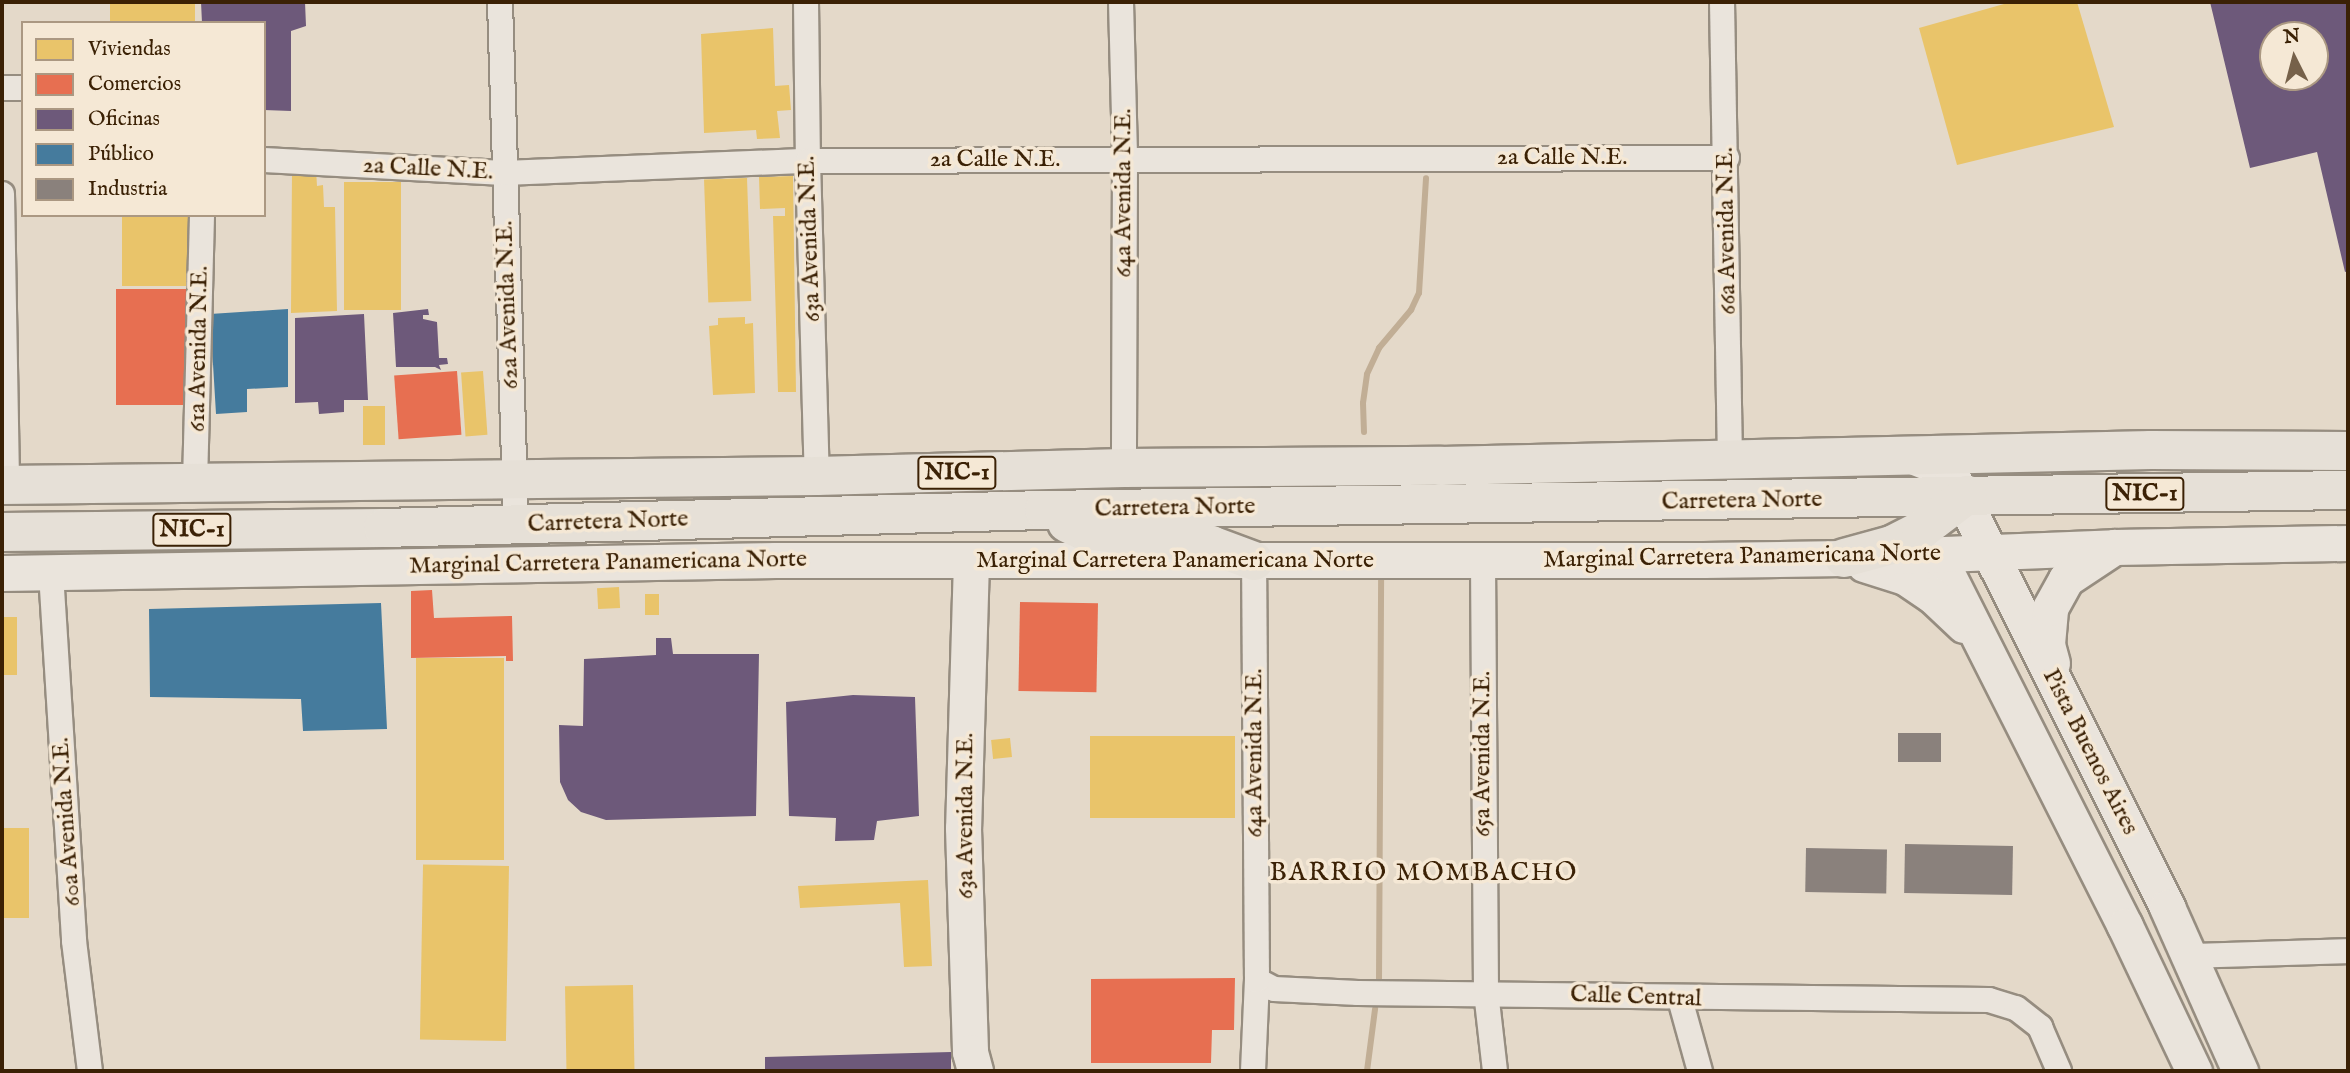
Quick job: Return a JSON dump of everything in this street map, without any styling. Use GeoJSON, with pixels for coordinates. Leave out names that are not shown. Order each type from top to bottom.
{"type":"FeatureCollection","features":[{"type":"Feature","properties":{"kind":"highway","name":"Carretera Norte"},"geometry":{"type":"LineString","coordinates":[[5,485],[514,481],[1124,468],[1441,466],[2151,450],[2347,451]]}},
{"type":"Feature","properties":{"kind":"highway"},"geometry":{"type":"LineString","coordinates":[[1844,558],[1892,545],[1912,535],[1962,497],[1994,485],[2228,478],[2347,451]]}},
{"type":"Feature","properties":{"kind":"highway","name":"Carretera Norte"},"geometry":{"type":"LineString","coordinates":[[2,532],[516,525],[1044,510],[2348,490]]}},
{"type":"Feature","properties":{"kind":"highway"},"geometry":{"type":"LineString","coordinates":[[1937,554],[1947,515],[1962,497]]}},
{"type":"Feature","properties":{"kind":"highway"},"geometry":{"type":"LineString","coordinates":[[1044,510],[1082,530],[1211,545],[1254,561]]}},
{"type":"Feature","properties":{"kind":"street","name":"62a Avenida N.E."},"geometry":{"type":"LineString","coordinates":[[500,2],[516,525]]}},
{"type":"Feature","properties":{"kind":"street","name":"63a Avenida N.E."},"geometry":{"type":"LineString","coordinates":[[806,2],[817,476]]}},
{"type":"Feature","properties":{"kind":"street","name":"64a Avenida N.E."},"geometry":{"type":"LineString","coordinates":[[1121,2],[1125,160],[1124,468]]}},
{"type":"Feature","properties":{"kind":"street","name":"66a Avenida N.E."},"geometry":{"type":"LineString","coordinates":[[1722,2],[1727,158],[1730,460]]}},
{"type":"Feature","properties":{"kind":"street"},"geometry":{"type":"LineString","coordinates":[[2,88],[21,88]]}},
{"type":"Feature","properties":{"kind":"street","name":"2a Calle N.E."},"geometry":{"type":"LineString","coordinates":[[266,160],[504,173],[808,161],[1727,158]]}},
{"type":"Feature","properties":{"kind":"street"},"geometry":{"type":"LineString","coordinates":[[2,194],[5,485]]}},
{"type":"Feature","properties":{"kind":"street","name":"61a Avenida N.E."},"geometry":{"type":"LineString","coordinates":[[195,483],[202,217]]}},
{"type":"Feature","properties":{"kind":"street","name":"Pista Buenos Aires"},"geometry":{"type":"LineString","coordinates":[[1912,456],[1937,466],[1953,479],[2190,956],[2240,1071]]}},
{"type":"Feature","properties":{"kind":"street","name":"Marginal Carretera Panamericana Norte"},"geometry":{"type":"LineString","coordinates":[[2,573],[748,561],[1844,558],[2114,547],[2348,543]]}},
{"type":"Feature","properties":{"kind":"street"},"geometry":{"type":"LineString","coordinates":[[2059,692],[2047,644],[2050,608],[2066,579],[2114,547]]}},
{"type":"Feature","properties":{"kind":"street","name":"Pista Buenos Aires"},"geometry":{"type":"LineString","coordinates":[[1937,554],[2194,1071]]}},
{"type":"Feature","properties":{"kind":"street"},"geometry":{"type":"LineString","coordinates":[[1844,558],[1905,577],[1932,594],[1986,650]]}},
{"type":"Feature","properties":{"kind":"street","name":"63a Avenida N.E."},"geometry":{"type":"LineString","coordinates":[[971,561],[963,828],[969,1040],[975,1071]]}},
{"type":"Feature","properties":{"kind":"street","name":"64a Avenida N.E."},"geometry":{"type":"LineString","coordinates":[[1253,1071],[1257,980],[1254,561]]}},
{"type":"Feature","properties":{"kind":"street","name":"65a Avenida N.E."},"geometry":{"type":"LineString","coordinates":[[1483,561],[1486,992],[1495,1071]]}},
{"type":"Feature","properties":{"kind":"street","name":"60a Avenida N.E."},"geometry":{"type":"LineString","coordinates":[[51,573],[74,941],[90,1071]]}},
{"type":"Feature","properties":{"kind":"street"},"geometry":{"type":"LineString","coordinates":[[2050,777],[2092,757]]}},
{"type":"Feature","properties":{"kind":"street"},"geometry":{"type":"LineString","coordinates":[[2190,956],[2348,951]]}},
{"type":"Feature","properties":{"kind":"street","name":"Calle Central"},"geometry":{"type":"LineString","coordinates":[[1257,980],[1273,989],[1358,993],[1486,992],[1679,999],[1989,1000],[2016,1008],[2039,1027],[2059,1071]]}},
{"type":"Feature","properties":{"kind":"street"},"geometry":{"type":"LineString","coordinates":[[1679,999],[1700,1071]]}},
{"type":"Feature","properties":{"kind":"building: Viviendas"},"geometry":{"type":"Polygon","coordinates":[[[110,2],[195,2],[195,21],[110,21],[110,2]]]}},
{"type":"Feature","properties":{"kind":"building: Viviendas"},"geometry":{"type":"Polygon","coordinates":[[[2011,2],[2077,2],[2114,127],[1957,165],[1919,28],[2011,2]]]}},
{"type":"Feature","properties":{"kind":"building: Viviendas"},"geometry":{"type":"Polygon","coordinates":[[[773,28],[775,86],[789,85],[791,110],[777,111],[780,138],[757,139],[756,130],[704,133],[701,34],[773,28]]]}},
{"type":"Feature","properties":{"kind":"building: Viviendas"},"geometry":{"type":"Polygon","coordinates":[[[316,169],[317,186],[323,185],[324,207],[335,207],[337,311],[291,313],[292,170],[316,169]]]}},
{"type":"Feature","properties":{"kind":"building: Viviendas"},"geometry":{"type":"Polygon","coordinates":[[[793,176],[796,392],[778,392],[773,216],[785,216],[785,208],[760,209],[759,177],[793,176]]]}},
{"type":"Feature","properties":{"kind":"building: Viviendas"},"geometry":{"type":"Polygon","coordinates":[[[747,178],[751,301],[708,302],[704,180],[747,178]]]}},
{"type":"Feature","properties":{"kind":"building: Viviendas"},"geometry":{"type":"Polygon","coordinates":[[[344,182],[401,182],[401,310],[344,310],[344,182]]]}},
{"type":"Feature","properties":{"kind":"building: Viviendas"},"geometry":{"type":"Polygon","coordinates":[[[122,217],[190,217],[190,286],[122,286],[122,217]]]}},
{"type":"Feature","properties":{"kind":"building: Viviendas"},"geometry":{"type":"Polygon","coordinates":[[[745,317],[745,324],[753,323],[755,393],[713,395],[709,326],[718,325],[718,318],[745,317]]]}},
{"type":"Feature","properties":{"kind":"building: Viviendas"},"geometry":{"type":"Polygon","coordinates":[[[483,371],[487,435],[466,436],[461,373],[483,371]]]}},
{"type":"Feature","properties":{"kind":"building: Viviendas"},"geometry":{"type":"Polygon","coordinates":[[[363,406],[385,406],[385,445],[363,445],[363,406]]]}},
{"type":"Feature","properties":{"kind":"building: Viviendas"},"geometry":{"type":"Polygon","coordinates":[[[619,587],[620,608],[598,609],[597,588],[619,587]]]}},
{"type":"Feature","properties":{"kind":"building: Viviendas"},"geometry":{"type":"Polygon","coordinates":[[[645,594],[659,594],[659,615],[645,615],[645,594]]]}},
{"type":"Feature","properties":{"kind":"building: Viviendas"},"geometry":{"type":"Polygon","coordinates":[[[2,617],[17,617],[17,675],[2,675],[2,617]]]}},
{"type":"Feature","properties":{"kind":"building: Viviendas"},"geometry":{"type":"Polygon","coordinates":[[[416,658],[504,658],[504,860],[416,860],[416,658]]]}},
{"type":"Feature","properties":{"kind":"building: Viviendas"},"geometry":{"type":"Polygon","coordinates":[[[1090,736],[1235,736],[1235,818],[1090,818],[1090,736]]]}},
{"type":"Feature","properties":{"kind":"building: Viviendas"},"geometry":{"type":"Polygon","coordinates":[[[1010,738],[1012,757],[993,759],[991,740],[1010,738]]]}},
{"type":"Feature","properties":{"kind":"building: Viviendas"},"geometry":{"type":"Polygon","coordinates":[[[2,828],[29,828],[29,918],[2,918],[2,828]]]}},
{"type":"Feature","properties":{"kind":"building: Viviendas"},"geometry":{"type":"Polygon","coordinates":[[[423,864],[509,866],[506,1041],[420,1039],[423,864]]]}},
{"type":"Feature","properties":{"kind":"building: Viviendas"},"geometry":{"type":"Polygon","coordinates":[[[928,880],[932,966],[904,967],[900,903],[800,908],[798,886],[928,880]]]}},
{"type":"Feature","properties":{"kind":"building: Viviendas"},"geometry":{"type":"Polygon","coordinates":[[[633,985],[635,1071],[566,1071],[565,986],[633,985]]]}},
{"type":"Feature","properties":{"kind":"building: Comercios"},"geometry":{"type":"Polygon","coordinates":[[[116,289],[186,289],[186,405],[116,405],[116,289]]]}},
{"type":"Feature","properties":{"kind":"building: Comercios"},"geometry":{"type":"Polygon","coordinates":[[[457,371],[461,435],[399,439],[394,375],[457,371]]]}},
{"type":"Feature","properties":{"kind":"building: Comercios"},"geometry":{"type":"Polygon","coordinates":[[[432,590],[434,618],[512,616],[513,661],[506,661],[506,656],[411,658],[411,591],[432,590]]]}},
{"type":"Feature","properties":{"kind":"building: Comercios"},"geometry":{"type":"Polygon","coordinates":[[[1020,602],[1098,603],[1096,692],[1018,691],[1020,602]]]}},
{"type":"Feature","properties":{"kind":"building: Comercios"},"geometry":{"type":"Polygon","coordinates":[[[1235,978],[1234,1030],[1212,1030],[1211,1063],[1091,1063],[1091,979],[1235,978]]]}},
{"type":"Feature","properties":{"kind":"building: Oficinas"},"geometry":{"type":"Polygon","coordinates":[[[201,2],[305,2],[306,26],[291,31],[291,111],[266,110],[266,21],[202,21],[201,2]]]}},
{"type":"Feature","properties":{"kind":"building: Oficinas"},"geometry":{"type":"Polygon","coordinates":[[[2210,2],[2348,2],[2348,271],[2345,272],[2317,152],[2250,168],[2210,2]]]}},
{"type":"Feature","properties":{"kind":"building: Oficinas"},"geometry":{"type":"Polygon","coordinates":[[[428,309],[429,315],[423,315],[423,319],[437,322],[439,358],[447,358],[448,364],[439,365],[441,370],[435,367],[396,367],[393,313],[428,309]]]}},
{"type":"Feature","properties":{"kind":"building: Oficinas"},"geometry":{"type":"Polygon","coordinates":[[[364,314],[368,400],[344,400],[344,412],[319,414],[318,402],[295,403],[295,318],[364,314]]]}},
{"type":"Feature","properties":{"kind":"building: Oficinas"},"geometry":{"type":"Polygon","coordinates":[[[656,638],[671,638],[673,654],[759,654],[756,816],[606,820],[581,812],[568,800],[560,782],[559,725],[583,726],[584,659],[656,655],[656,638]]]}},
{"type":"Feature","properties":{"kind":"building: Oficinas"},"geometry":{"type":"Polygon","coordinates":[[[853,695],[915,697],[919,816],[877,821],[874,840],[835,841],[836,818],[789,816],[786,702],[853,695]]]}},
{"type":"Feature","properties":{"kind":"building: Oficinas"},"geometry":{"type":"Polygon","coordinates":[[[951,1052],[951,1071],[765,1071],[765,1057],[951,1052]]]}},
{"type":"Feature","properties":{"kind":"building: Público"},"geometry":{"type":"Polygon","coordinates":[[[288,309],[288,387],[247,389],[247,412],[216,414],[210,314],[288,309]]]}},
{"type":"Feature","properties":{"kind":"building: Público"},"geometry":{"type":"Polygon","coordinates":[[[381,603],[387,729],[303,731],[301,699],[150,697],[149,609],[381,603]]]}},
{"type":"Feature","properties":{"kind":"building: Industria"},"geometry":{"type":"Polygon","coordinates":[[[1898,733],[1941,733],[1941,762],[1898,762],[1898,733]]]}},
{"type":"Feature","properties":{"kind":"building: Industria"},"geometry":{"type":"Polygon","coordinates":[[[1905,844],[2013,846],[2012,895],[1904,893],[1905,844]]]}},
{"type":"Feature","properties":{"kind":"building: Industria"},"geometry":{"type":"Polygon","coordinates":[[[1806,848],[1887,849],[1886,893],[1805,892],[1806,848]]]}},
{"type":"Feature","properties":{"kind":"waterway"},"geometry":{"type":"LineString","coordinates":[[1364,432],[1363,403],[1367,374],[1379,348],[1411,310],[1419,293],[1426,178]]}},
{"type":"Feature","properties":{"kind":"waterway"},"geometry":{"type":"LineString","coordinates":[[1379,982],[1381,580]]}},
{"type":"Feature","properties":{"kind":"waterway"},"geometry":{"type":"LineString","coordinates":[[1367,1071],[1375,1009]]}},
{"type":"Feature","properties":{"kind":"district","name":"BARRIO MOMBACHO"},"geometry":{"type":"Point","coordinates":[1424,873]}}]}
